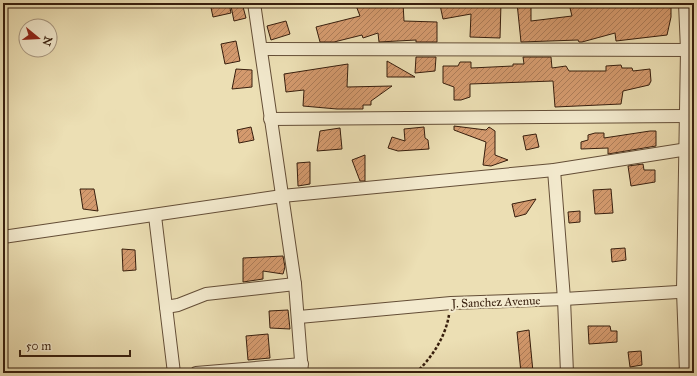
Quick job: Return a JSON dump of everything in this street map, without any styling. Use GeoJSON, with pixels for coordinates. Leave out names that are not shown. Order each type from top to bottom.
{"type":"FeatureCollection","features":[{"type":"Feature","properties":{"kind":"street"},"geometry":{"type":"LineString","coordinates":[[196,373],[302,368],[299,317],[295,284],[270,119],[262,49],[254,3]]}},
{"type":"Feature","properties":{"kind":"street"},"geometry":{"type":"LineString","coordinates":[[685,3],[690,50],[686,116],[689,149],[686,373]]}},
{"type":"Feature","properties":{"kind":"street"},"geometry":{"type":"LineString","coordinates":[[262,49],[690,50]]}},
{"type":"Feature","properties":{"kind":"street"},"geometry":{"type":"LineString","coordinates":[[270,119],[686,116]]}},
{"type":"Feature","properties":{"kind":"street"},"geometry":{"type":"LineString","coordinates":[[3,237],[156,216],[282,196],[554,170],[689,149]]}},
{"type":"Feature","properties":{"kind":"street"},"geometry":{"type":"LineString","coordinates":[[554,170],[568,373]]}},
{"type":"Feature","properties":{"kind":"street"},"geometry":{"type":"LineString","coordinates":[[156,216],[174,373]]}},
{"type":"Feature","properties":{"kind":"street"},"geometry":{"type":"LineString","coordinates":[[166,307],[178,305],[206,294],[295,284]]}},
{"type":"Feature","properties":{"kind":"street","name":"J. Sanchez Avenue"},"geometry":{"type":"LineString","coordinates":[[299,317],[451,303],[564,299],[688,291]]}},
{"type":"Feature","properties":{"kind":"path"},"geometry":{"type":"LineString","coordinates":[[416,373],[427,362],[439,343],[448,321],[451,303]]}},
{"type":"Feature","properties":{"kind":"building"},"geometry":{"type":"Polygon","coordinates":[[[210,3],[229,3],[231,13],[213,17],[210,3]]]}},
{"type":"Feature","properties":{"kind":"building"},"geometry":{"type":"Polygon","coordinates":[[[242,3],[246,18],[234,21],[231,6],[242,3]]]}},
{"type":"Feature","properties":{"kind":"building"},"geometry":{"type":"Polygon","coordinates":[[[355,3],[403,3],[404,21],[437,22],[437,42],[416,42],[416,40],[379,42],[378,33],[363,38],[362,35],[334,42],[320,42],[316,27],[360,16],[355,3]]]}},
{"type":"Feature","properties":{"kind":"building"},"geometry":{"type":"Polygon","coordinates":[[[453,3],[501,3],[500,38],[470,37],[471,14],[443,19],[440,5],[453,3]]]}},
{"type":"Feature","properties":{"kind":"building"},"geometry":{"type":"Polygon","coordinates":[[[517,3],[531,3],[531,21],[572,16],[570,8],[587,3],[671,3],[671,17],[667,35],[616,41],[615,33],[582,42],[579,42],[578,40],[521,42],[517,3]]]}},
{"type":"Feature","properties":{"kind":"building"},"geometry":{"type":"Polygon","coordinates":[[[286,21],[290,34],[271,40],[267,26],[286,21]]]}},
{"type":"Feature","properties":{"kind":"building"},"geometry":{"type":"Polygon","coordinates":[[[236,41],[240,61],[225,64],[221,44],[236,41]]]}},
{"type":"Feature","properties":{"kind":"building"},"geometry":{"type":"Polygon","coordinates":[[[416,57],[436,57],[435,71],[415,73],[416,57]]]}},
{"type":"Feature","properties":{"kind":"building"},"geometry":{"type":"Polygon","coordinates":[[[523,57],[551,57],[552,68],[566,66],[569,71],[606,71],[606,66],[621,65],[622,68],[632,68],[633,71],[650,69],[651,81],[649,85],[623,91],[621,104],[555,107],[553,81],[470,84],[470,97],[461,100],[454,100],[454,87],[443,83],[443,66],[458,66],[460,62],[471,62],[471,68],[513,66],[513,64],[524,64],[523,57]]]}},
{"type":"Feature","properties":{"kind":"building"},"geometry":{"type":"Polygon","coordinates":[[[387,61],[415,77],[387,77],[387,61]]]}},
{"type":"Feature","properties":{"kind":"building"},"geometry":{"type":"Polygon","coordinates":[[[348,64],[347,87],[392,86],[371,101],[371,105],[363,105],[363,109],[337,109],[303,106],[304,90],[286,92],[284,74],[348,64]]]}},
{"type":"Feature","properties":{"kind":"building"},"geometry":{"type":"Polygon","coordinates":[[[236,69],[252,70],[252,87],[232,89],[236,69]]]}},
{"type":"Feature","properties":{"kind":"building"},"geometry":{"type":"Polygon","coordinates":[[[454,126],[486,130],[489,127],[495,131],[495,155],[508,160],[491,166],[483,165],[486,142],[454,130],[454,126]]]}},
{"type":"Feature","properties":{"kind":"building"},"geometry":{"type":"Polygon","coordinates":[[[251,127],[254,140],[239,143],[237,130],[251,127]]]}},
{"type":"Feature","properties":{"kind":"building"},"geometry":{"type":"Polygon","coordinates":[[[424,127],[425,138],[428,140],[429,149],[398,151],[388,148],[392,137],[405,141],[404,129],[424,127]]]}},
{"type":"Feature","properties":{"kind":"building"},"geometry":{"type":"Polygon","coordinates":[[[340,128],[342,149],[317,151],[320,131],[340,128]]]}},
{"type":"Feature","properties":{"kind":"building"},"geometry":{"type":"Polygon","coordinates":[[[656,131],[656,146],[608,154],[608,148],[581,149],[581,142],[588,140],[588,135],[595,133],[604,133],[604,138],[656,131]]]}},
{"type":"Feature","properties":{"kind":"building"},"geometry":{"type":"Polygon","coordinates":[[[536,134],[539,147],[526,150],[523,136],[536,134]]]}},
{"type":"Feature","properties":{"kind":"building"},"geometry":{"type":"Polygon","coordinates":[[[365,155],[365,181],[360,181],[352,160],[365,155]]]}},
{"type":"Feature","properties":{"kind":"building"},"geometry":{"type":"Polygon","coordinates":[[[310,162],[310,184],[298,186],[297,163],[310,162]]]}},
{"type":"Feature","properties":{"kind":"building"},"geometry":{"type":"Polygon","coordinates":[[[643,164],[644,170],[655,170],[655,182],[631,186],[628,166],[643,164]]]}},
{"type":"Feature","properties":{"kind":"building"},"geometry":{"type":"Polygon","coordinates":[[[80,189],[94,189],[98,211],[83,209],[80,189]]]}},
{"type":"Feature","properties":{"kind":"building"},"geometry":{"type":"Polygon","coordinates":[[[611,189],[613,213],[595,214],[593,190],[611,189]]]}},
{"type":"Feature","properties":{"kind":"building"},"geometry":{"type":"Polygon","coordinates":[[[536,199],[526,214],[515,217],[512,204],[536,199]]]}},
{"type":"Feature","properties":{"kind":"building"},"geometry":{"type":"Polygon","coordinates":[[[580,211],[580,222],[569,223],[568,212],[580,211]]]}},
{"type":"Feature","properties":{"kind":"building"},"geometry":{"type":"Polygon","coordinates":[[[625,248],[626,260],[612,262],[611,249],[625,248]]]}},
{"type":"Feature","properties":{"kind":"building"},"geometry":{"type":"Polygon","coordinates":[[[122,249],[135,250],[136,270],[123,271],[122,249]]]}},
{"type":"Feature","properties":{"kind":"building"},"geometry":{"type":"Polygon","coordinates":[[[283,256],[285,267],[283,274],[263,271],[263,279],[243,282],[243,258],[283,256]]]}},
{"type":"Feature","properties":{"kind":"building"},"geometry":{"type":"Polygon","coordinates":[[[288,310],[290,329],[270,328],[269,311],[288,310]]]}},
{"type":"Feature","properties":{"kind":"building"},"geometry":{"type":"Polygon","coordinates":[[[588,326],[610,326],[611,331],[617,331],[617,342],[589,344],[588,326]]]}},
{"type":"Feature","properties":{"kind":"building"},"geometry":{"type":"Polygon","coordinates":[[[529,330],[533,372],[521,373],[517,332],[529,330]]]}},
{"type":"Feature","properties":{"kind":"building"},"geometry":{"type":"Polygon","coordinates":[[[268,334],[270,358],[248,360],[246,336],[268,334]]]}},
{"type":"Feature","properties":{"kind":"building"},"geometry":{"type":"Polygon","coordinates":[[[641,351],[642,365],[630,367],[628,352],[641,351]]]}}]}
